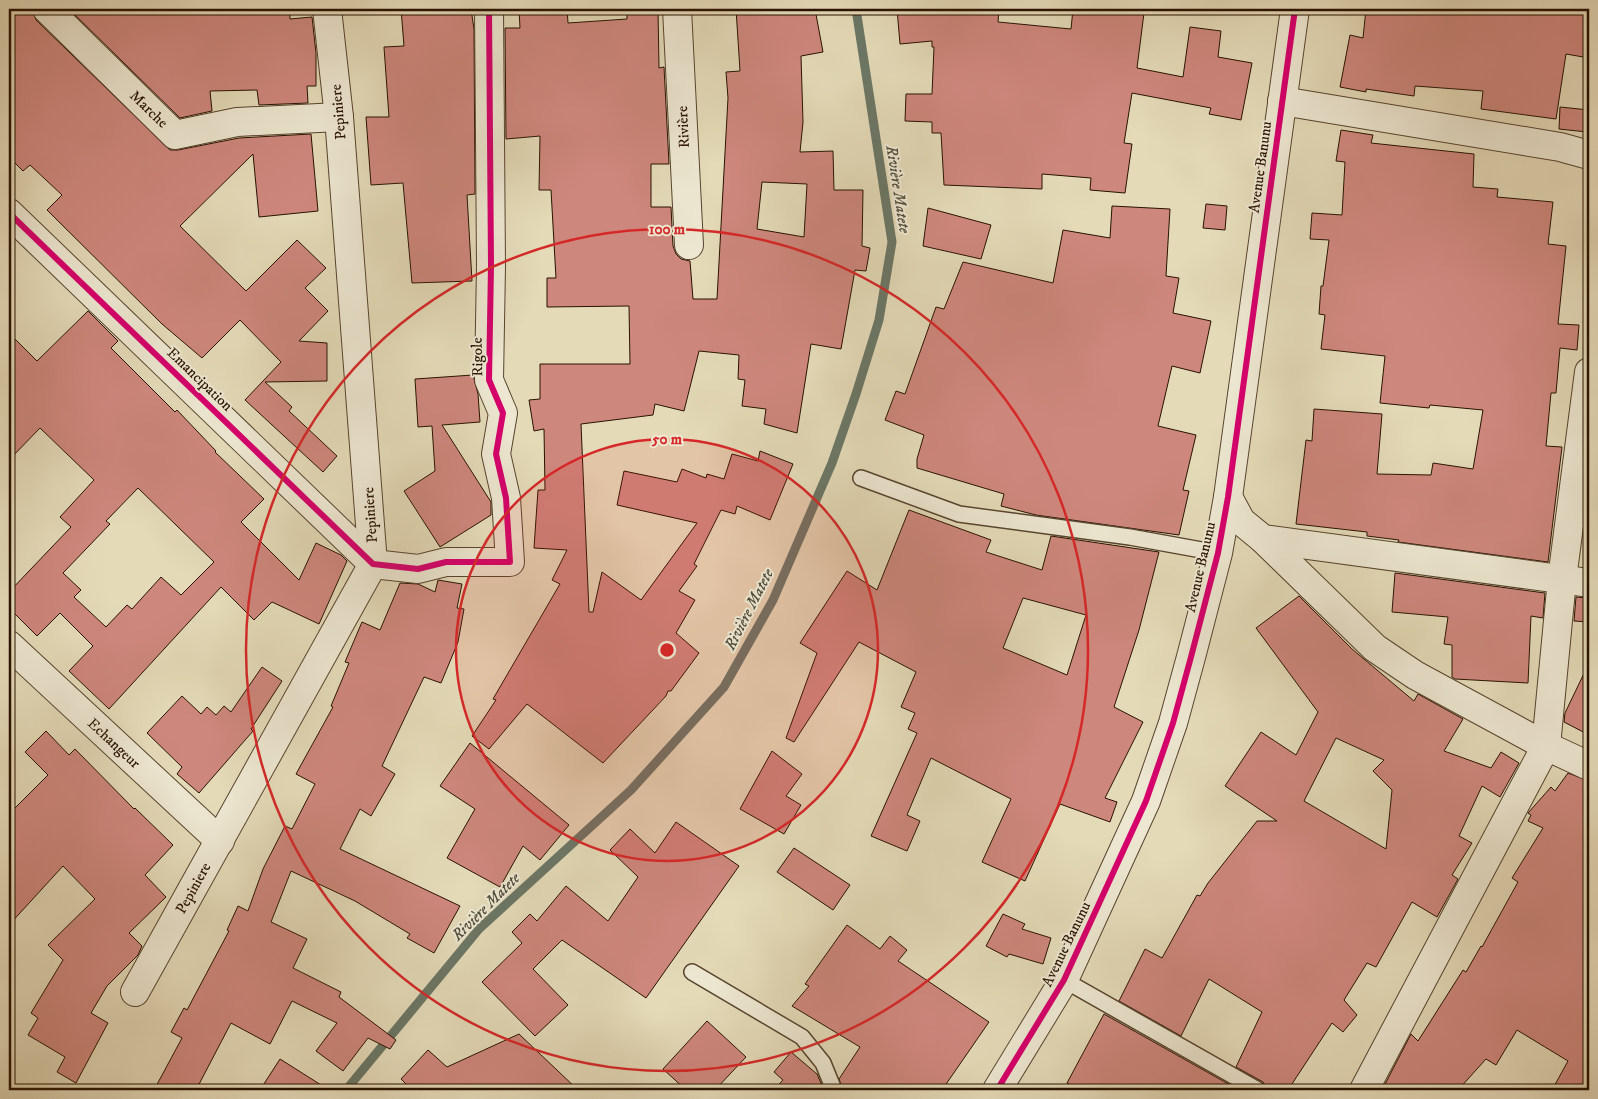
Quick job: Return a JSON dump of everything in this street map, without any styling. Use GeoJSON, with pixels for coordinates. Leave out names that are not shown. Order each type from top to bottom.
{"type":"FeatureCollection","features":[{"type":"Feature","properties":{"kind":"street","name":"Marche"},"geometry":{"type":"LineString","coordinates":[[47,9],[175,135],[237,122],[339,117]]}},
{"type":"Feature","properties":{"kind":"street","name":"Pepiniere"},"geometry":{"type":"LineString","coordinates":[[136,992],[374,564],[339,117],[327,9]]}},
{"type":"Feature","properties":{"kind":"street","name":"Rigole"},"geometry":{"type":"LineString","coordinates":[[374,564],[418,569],[446,562],[510,562],[506,498],[496,454],[502,413],[489,380],[491,256],[488,9]]}},
{"type":"Feature","properties":{"kind":"street","name":"Rivière"},"geometry":{"type":"LineString","coordinates":[[677,9],[689,245]]}},
{"type":"Feature","properties":{"kind":"street","name":"Avenue Banunu"},"geometry":{"type":"LineString","coordinates":[[997,1090],[1064,980],[1146,801],[1175,713],[1218,554],[1228,498],[1295,9]]}},
{"type":"Feature","properties":{"kind":"street"},"geometry":{"type":"LineString","coordinates":[[1282,101],[1560,147],[1589,154]]}},
{"type":"Feature","properties":{"kind":"street","name":"Emancipation"},"geometry":{"type":"LineString","coordinates":[[9,213],[374,564]]}},
{"type":"Feature","properties":{"kind":"street"},"geometry":{"type":"LineString","coordinates":[[1364,1090],[1546,746],[1562,579],[1589,372]]}},
{"type":"Feature","properties":{"kind":"street"},"geometry":{"type":"LineString","coordinates":[[1228,498],[1242,521],[1375,648],[1415,675],[1546,746],[1589,766]]}},
{"type":"Feature","properties":{"kind":"street"},"geometry":{"type":"LineString","coordinates":[[1263,539],[1589,583]]}},
{"type":"Feature","properties":{"kind":"street","name":"Echangeur"},"geometry":{"type":"LineString","coordinates":[[9,645],[220,840]]}},
{"type":"Feature","properties":{"kind":"lane"},"geometry":{"type":"LineString","coordinates":[[861,478],[959,514],[1130,537],[1218,554]]}},
{"type":"Feature","properties":{"kind":"lane"},"geometry":{"type":"LineString","coordinates":[[692,972],[802,1037],[823,1063],[834,1090]]}},
{"type":"Feature","properties":{"kind":"lane"},"geometry":{"type":"LineString","coordinates":[[1064,980],[1258,1090]]}},
{"type":"Feature","properties":{"kind":"building"},"geometry":{"type":"Polygon","coordinates":[[[9,9],[32,9],[36,20],[170,150],[239,138],[311,134],[318,211],[259,217],[253,154],[180,226],[246,291],[297,240],[326,268],[305,288],[328,311],[299,341],[327,343],[327,381],[265,382],[292,407],[289,411],[337,456],[323,472],[245,400],[281,362],[240,320],[202,358],[162,324],[47,210],[62,195],[30,165],[23,171],[9,157],[9,9]]]}},
{"type":"Feature","properties":{"kind":"building"},"geometry":{"type":"Polygon","coordinates":[[[69,9],[290,9],[290,19],[312,17],[316,53],[316,86],[307,86],[308,103],[259,105],[257,90],[210,91],[212,111],[180,118],[69,9]]]}},
{"type":"Feature","properties":{"kind":"building"},"geometry":{"type":"Polygon","coordinates":[[[401,9],[471,9],[474,29],[475,194],[467,195],[472,281],[412,283],[403,183],[371,185],[366,117],[389,117],[384,47],[404,46],[401,9]]]}},
{"type":"Feature","properties":{"kind":"building"},"geometry":{"type":"Polygon","coordinates":[[[519,9],[567,9],[568,23],[627,19],[627,9],[658,9],[659,68],[664,67],[669,164],[651,164],[651,207],[671,207],[673,246],[676,254],[681,259],[690,261],[693,299],[717,299],[728,98],[726,72],[740,71],[736,9],[815,9],[823,52],[801,56],[803,122],[800,152],[833,151],[834,190],[863,190],[862,246],[870,248],[866,271],[855,270],[841,349],[811,344],[797,433],[764,424],[766,409],[742,406],[745,380],[738,379],[739,355],[699,351],[684,411],[655,404],[653,415],[581,424],[589,612],[593,612],[602,572],[641,600],[697,523],[617,505],[624,471],[677,482],[682,469],[706,478],[707,474],[724,479],[732,454],[758,461],[760,451],[793,464],[770,520],[737,506],[735,514],[721,510],[694,564],[697,566],[679,591],[695,600],[676,633],[699,653],[671,691],[668,691],[666,696],[603,763],[527,704],[489,749],[472,736],[496,700],[493,699],[560,584],[552,580],[567,550],[534,548],[538,490],[545,490],[544,429],[534,431],[529,400],[540,399],[540,364],[630,364],[629,306],[547,307],[547,278],[556,278],[551,190],[539,190],[540,136],[506,139],[505,28],[520,28],[519,9]],[[762,182],[757,229],[804,237],[807,184],[762,182]]]}},
{"type":"Feature","properties":{"kind":"building"},"geometry":{"type":"Polygon","coordinates":[[[897,9],[999,9],[998,22],[1071,29],[1073,9],[1111,9],[1144,13],[1137,68],[1183,77],[1190,27],[1221,31],[1218,57],[1252,63],[1241,120],[1209,114],[1211,108],[1132,93],[1124,143],[1132,144],[1125,193],[1090,190],[1091,178],[1042,174],[1042,189],[944,185],[941,133],[932,133],[932,122],[905,121],[906,94],[932,94],[934,47],[932,47],[932,41],[900,44],[897,9]]]}},
{"type":"Feature","properties":{"kind":"building"},"geometry":{"type":"Polygon","coordinates":[[[1366,9],[1589,9],[1589,58],[1566,54],[1556,119],[1481,109],[1483,91],[1415,86],[1414,96],[1366,89],[1366,92],[1340,87],[1350,35],[1363,38],[1366,9]]]}},
{"type":"Feature","properties":{"kind":"building"},"geometry":{"type":"Polygon","coordinates":[[[1560,107],[1589,110],[1587,132],[1559,129],[1560,107]]]}},
{"type":"Feature","properties":{"kind":"building"},"geometry":{"type":"Polygon","coordinates":[[[1341,130],[1373,135],[1371,143],[1474,154],[1473,187],[1498,189],[1497,197],[1553,202],[1548,244],[1566,246],[1558,324],[1579,325],[1577,350],[1560,348],[1556,393],[1551,393],[1546,446],[1562,447],[1548,562],[1398,542],[1399,540],[1367,536],[1367,532],[1296,524],[1306,440],[1312,441],[1314,409],[1382,414],[1377,474],[1431,475],[1433,463],[1473,469],[1483,410],[1430,405],[1429,408],[1380,403],[1385,356],[1321,349],[1325,315],[1319,314],[1321,286],[1323,286],[1329,240],[1310,239],[1312,213],[1342,215],[1345,162],[1336,161],[1341,130]]]}},
{"type":"Feature","properties":{"kind":"building"},"geometry":{"type":"Polygon","coordinates":[[[1206,204],[1227,206],[1225,230],[1203,228],[1206,204]]]}},
{"type":"Feature","properties":{"kind":"building"},"geometry":{"type":"Polygon","coordinates":[[[1112,206],[1170,209],[1166,276],[1179,278],[1173,313],[1211,321],[1200,373],[1172,366],[1158,426],[1196,435],[1183,490],[1189,491],[1179,535],[1036,515],[1001,506],[1004,494],[917,468],[917,459],[924,435],[885,420],[896,391],[905,394],[936,307],[944,309],[963,262],[1053,283],[1063,230],[1110,238],[1112,206]]]}},
{"type":"Feature","properties":{"kind":"building"},"geometry":{"type":"Polygon","coordinates":[[[928,208],[991,225],[981,259],[923,246],[928,208]]]}},
{"type":"Feature","properties":{"kind":"building"},"geometry":{"type":"Polygon","coordinates":[[[88,311],[118,341],[111,348],[175,412],[177,410],[215,452],[264,499],[241,522],[299,580],[316,543],[341,555],[347,561],[319,624],[272,602],[254,620],[221,587],[109,709],[69,671],[93,646],[60,613],[37,636],[9,608],[9,592],[71,527],[60,517],[94,480],[40,428],[9,460],[9,333],[37,361],[88,311]],[[138,488],[106,521],[110,524],[63,573],[81,590],[74,597],[106,627],[127,605],[132,609],[161,577],[181,595],[214,562],[138,488]]]}},
{"type":"Feature","properties":{"kind":"building"},"geometry":{"type":"Polygon","coordinates":[[[473,375],[478,394],[480,422],[442,425],[491,502],[491,515],[440,547],[404,491],[435,471],[432,426],[418,427],[415,379],[473,375]]]}},
{"type":"Feature","properties":{"kind":"building"},"geometry":{"type":"Polygon","coordinates":[[[909,510],[991,540],[986,552],[1042,570],[1051,536],[1159,552],[1139,630],[1114,707],[1143,722],[1105,798],[1117,802],[1110,822],[1060,804],[1025,881],[982,862],[1011,799],[931,758],[907,815],[920,821],[907,851],[871,836],[917,733],[908,729],[915,713],[901,707],[916,672],[859,642],[794,742],[786,738],[817,653],[800,643],[847,571],[877,590],[909,510]],[[1023,598],[1003,648],[1067,675],[1086,615],[1023,598]]]}},
{"type":"Feature","properties":{"kind":"building"},"geometry":{"type":"Polygon","coordinates":[[[1395,573],[1545,593],[1543,618],[1531,616],[1528,683],[1455,679],[1452,677],[1452,645],[1444,644],[1448,617],[1392,612],[1395,573]]]}},
{"type":"Feature","properties":{"kind":"building"},"geometry":{"type":"Polygon","coordinates":[[[438,580],[462,584],[457,608],[464,609],[458,642],[441,683],[424,677],[382,766],[395,774],[371,816],[360,809],[340,849],[460,906],[434,953],[407,938],[410,934],[355,901],[291,871],[271,922],[307,939],[293,968],[341,992],[339,997],[396,1040],[390,1049],[368,1038],[343,1071],[316,1051],[337,1023],[292,1001],[270,1044],[231,1023],[196,1090],[154,1090],[182,1038],[171,1032],[184,1008],[187,1010],[229,931],[227,930],[238,906],[248,911],[263,869],[285,826],[292,829],[315,784],[296,774],[333,707],[331,706],[349,663],[345,662],[362,622],[380,630],[400,583],[418,584],[435,592],[438,580]]]}},
{"type":"Feature","properties":{"kind":"building"},"geometry":{"type":"Polygon","coordinates":[[[1299,596],[1352,649],[1414,701],[1418,694],[1463,719],[1444,751],[1491,768],[1501,752],[1519,763],[1500,797],[1482,786],[1459,836],[1472,843],[1452,875],[1458,879],[1437,917],[1412,902],[1376,967],[1367,963],[1344,1000],[1357,1015],[1343,1032],[1332,1023],[1288,1090],[1267,1090],[1263,1082],[1236,1067],[1262,1012],[1209,979],[1181,1036],[1119,1001],[1145,949],[1162,958],[1197,895],[1200,896],[1257,821],[1277,821],[1225,786],[1261,732],[1296,755],[1318,712],[1256,628],[1299,596]],[[1336,738],[1304,801],[1386,849],[1392,790],[1373,771],[1384,760],[1336,738]]]}},
{"type":"Feature","properties":{"kind":"building"},"geometry":{"type":"Polygon","coordinates":[[[1576,597],[1587,598],[1589,622],[1574,621],[1576,597]]]}},
{"type":"Feature","properties":{"kind":"building"},"geometry":{"type":"Polygon","coordinates":[[[1589,663],[1589,735],[1564,722],[1565,713],[1589,663]]]}},
{"type":"Feature","properties":{"kind":"building"},"geometry":{"type":"Polygon","coordinates":[[[262,667],[282,681],[251,729],[253,731],[199,793],[177,774],[182,767],[147,733],[182,696],[201,714],[207,707],[216,715],[224,706],[231,712],[262,667]]]}},
{"type":"Feature","properties":{"kind":"building"},"geometry":{"type":"Polygon","coordinates":[[[46,731],[69,755],[75,749],[134,809],[173,845],[145,875],[166,897],[129,933],[142,946],[138,955],[107,986],[91,1013],[108,1023],[76,1083],[57,1072],[65,1057],[28,1035],[38,1018],[31,1013],[63,960],[48,945],[95,899],[63,866],[9,925],[9,814],[48,775],[25,752],[46,731]]]}},
{"type":"Feature","properties":{"kind":"building"},"geometry":{"type":"Polygon","coordinates":[[[470,743],[569,825],[540,860],[523,846],[500,887],[447,858],[475,809],[440,786],[470,743]]]}},
{"type":"Feature","properties":{"kind":"building"},"geometry":{"type":"Polygon","coordinates":[[[772,751],[802,774],[786,796],[801,805],[784,834],[740,809],[772,751]]]}},
{"type":"Feature","properties":{"kind":"building"},"geometry":{"type":"Polygon","coordinates":[[[1568,773],[1589,781],[1589,1090],[1552,1090],[1568,1061],[1517,1030],[1496,1065],[1486,1059],[1458,1090],[1382,1090],[1411,1034],[1418,1041],[1463,970],[1466,972],[1482,947],[1518,882],[1512,878],[1543,828],[1528,821],[1531,815],[1528,813],[1551,787],[1555,791],[1568,773]]]}},
{"type":"Feature","properties":{"kind":"building"},"geometry":{"type":"Polygon","coordinates":[[[676,822],[739,866],[646,998],[562,940],[533,969],[568,1005],[535,1036],[482,982],[522,943],[512,932],[530,914],[537,921],[566,886],[608,921],[638,877],[610,850],[630,829],[655,853],[676,822]]]}},
{"type":"Feature","properties":{"kind":"building"},"geometry":{"type":"Polygon","coordinates":[[[794,848],[850,885],[833,910],[777,872],[794,848]]]}},
{"type":"Feature","properties":{"kind":"building"},"geometry":{"type":"Polygon","coordinates":[[[1003,914],[1025,924],[1022,929],[1051,938],[1043,964],[1009,954],[1007,957],[986,946],[1003,914]]]}},
{"type":"Feature","properties":{"kind":"building"},"geometry":{"type":"Polygon","coordinates":[[[847,925],[880,949],[890,936],[907,950],[898,961],[989,1022],[942,1090],[843,1090],[839,1079],[860,1047],[792,1006],[809,986],[805,984],[847,925]]]}},
{"type":"Feature","properties":{"kind":"building"},"geometry":{"type":"Polygon","coordinates":[[[1104,1014],[1239,1090],[1080,1090],[1067,1083],[1104,1014]]]}},
{"type":"Feature","properties":{"kind":"building"},"geometry":{"type":"Polygon","coordinates":[[[707,1021],[746,1057],[715,1090],[686,1090],[663,1069],[707,1021]]]}},
{"type":"Feature","properties":{"kind":"building"},"geometry":{"type":"Polygon","coordinates":[[[519,1034],[578,1090],[396,1090],[407,1085],[401,1079],[428,1050],[447,1067],[519,1034]]]}},
{"type":"Feature","properties":{"kind":"building"},"geometry":{"type":"Polygon","coordinates":[[[791,1052],[817,1074],[824,1090],[774,1090],[783,1080],[774,1072],[791,1052]]]}},
{"type":"Feature","properties":{"kind":"building"},"geometry":{"type":"Polygon","coordinates":[[[280,1059],[329,1090],[260,1090],[280,1059]]]}},
{"type":"Feature","properties":{"kind":"waterway","name":"Rivière Matete"},"geometry":{"type":"LineString","coordinates":[[346,1090],[479,929],[631,790],[724,687],[773,600],[832,463],[856,394],[879,320],[892,242],[856,9]]}},
{"type":"Feature","properties":{"kind":"cycle path"},"geometry":{"type":"LineString","coordinates":[[9,213],[373,564],[418,569],[446,562],[510,562],[506,498],[496,454],[503,413],[489,380],[491,266],[489,9]]}},
{"type":"Feature","properties":{"kind":"cycle path"},"geometry":{"type":"LineString","coordinates":[[997,1090],[1064,980],[1146,801],[1173,723],[1218,553],[1228,497],[1295,9]]}}]}
